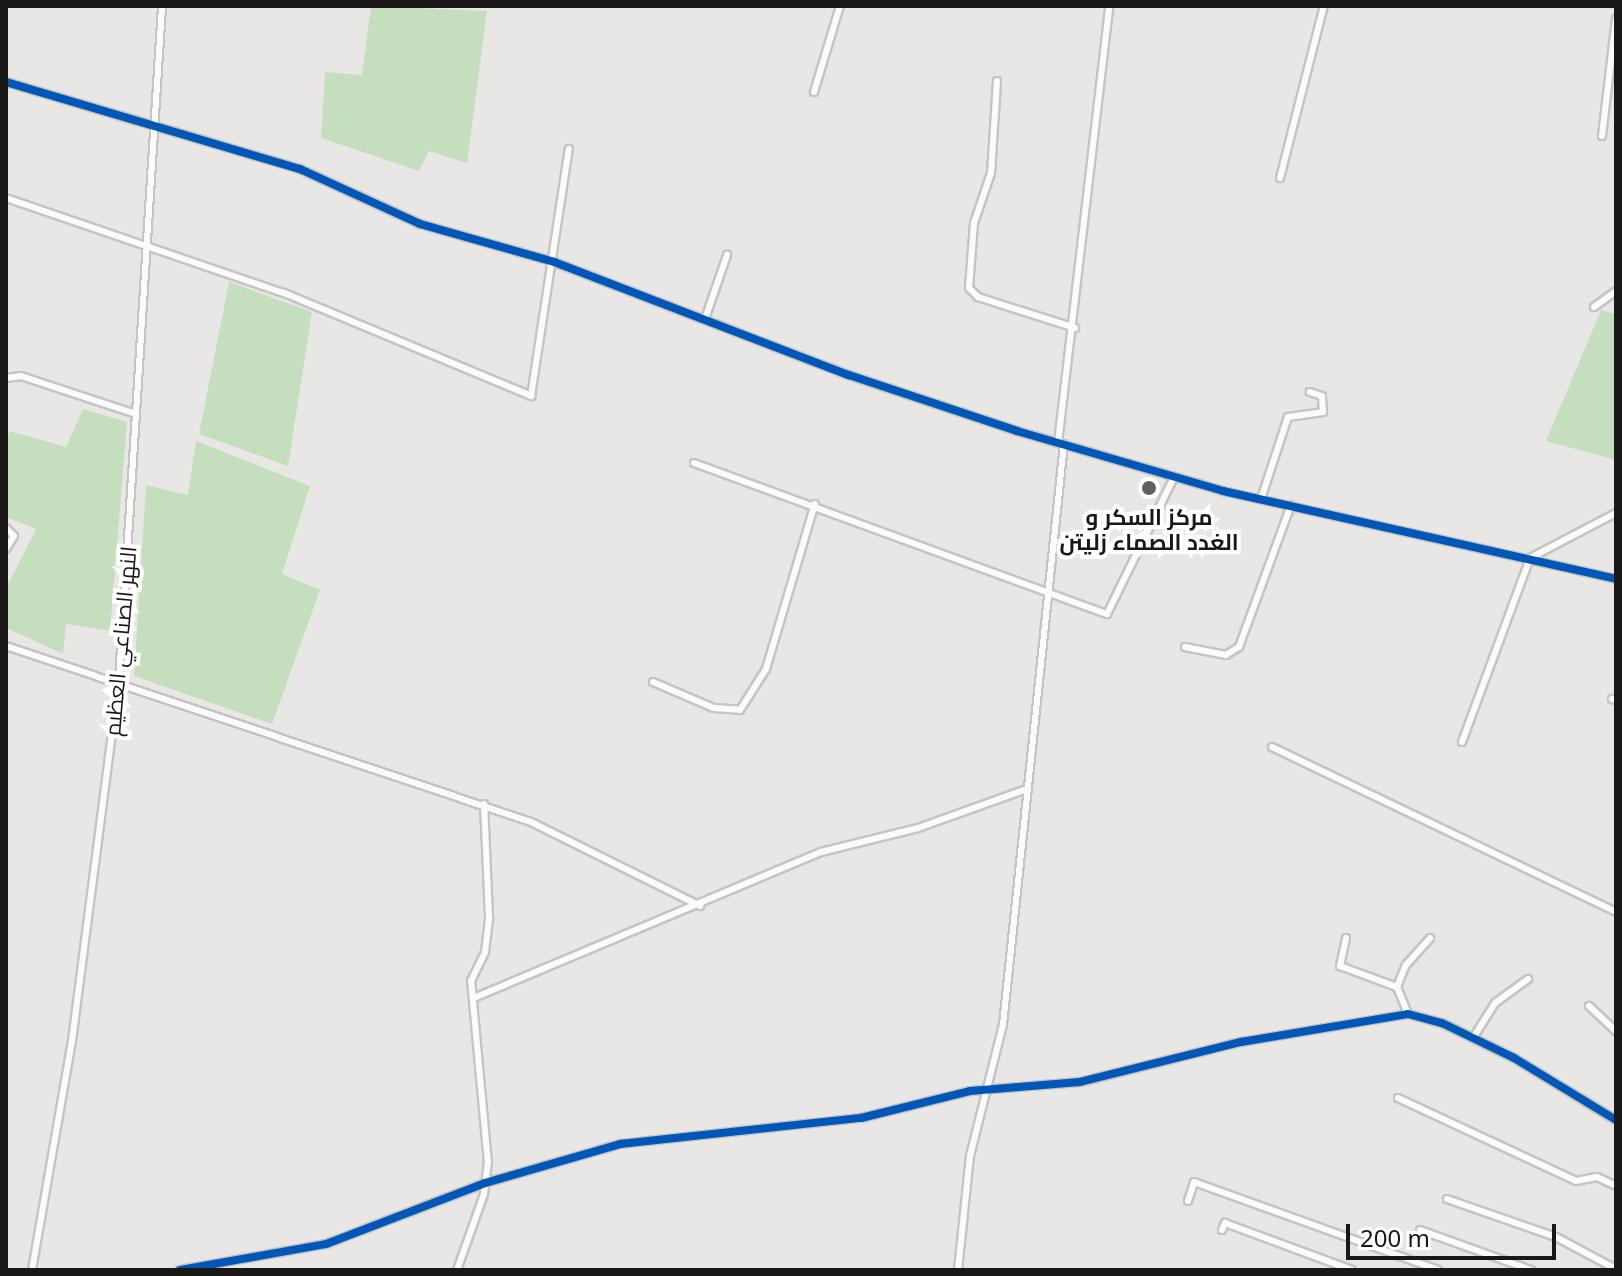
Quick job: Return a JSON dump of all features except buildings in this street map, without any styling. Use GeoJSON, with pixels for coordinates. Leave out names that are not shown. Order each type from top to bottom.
{"type":"FeatureCollection","features":[{"type":"Feature","properties":{"kind":"street","name":"النهر الصناعي العظيم"},"geometry":{"type":"LineString","coordinates":[[32,1270],[72,1041],[119,679],[162,6]]}},
{"type":"Feature","properties":{"kind":"street"},"geometry":{"type":"LineString","coordinates":[[814,92],[840,6]]}},
{"type":"Feature","properties":{"kind":"street"},"geometry":{"type":"LineString","coordinates":[[958,1270],[970,1156],[991,1089],[1027,789],[1109,6]]}},
{"type":"Feature","properties":{"kind":"street"},"geometry":{"type":"LineString","coordinates":[[1280,178],[1324,6]]}},
{"type":"Feature","properties":{"kind":"street"},"geometry":{"type":"LineString","coordinates":[[1602,136],[1616,19]]}},
{"type":"Feature","properties":{"kind":"street"},"geometry":{"type":"LineString","coordinates":[[997,81],[991,173],[974,223],[969,288],[978,297],[1075,328]]}},
{"type":"Feature","properties":{"kind":"street"},"geometry":{"type":"LineString","coordinates":[[6,82],[155,123],[313,173],[420,224],[554,262],[849,375],[1061,444],[1261,499],[1616,579]]}},
{"type":"Feature","properties":{"kind":"street"},"geometry":{"type":"LineString","coordinates":[[6,198],[146,249],[297,298],[531,396],[569,149]]}},
{"type":"Feature","properties":{"kind":"street"},"geometry":{"type":"LineString","coordinates":[[705,319],[727,255]]}},
{"type":"Feature","properties":{"kind":"street"},"geometry":{"type":"LineString","coordinates":[[1594,307],[1616,291]]}},
{"type":"Feature","properties":{"kind":"street"},"geometry":{"type":"LineString","coordinates":[[6,378],[21,376],[136,414]]}},
{"type":"Feature","properties":{"kind":"street"},"geometry":{"type":"LineString","coordinates":[[1261,499],[1288,417],[1323,412],[1322,396],[1310,392]]}},
{"type":"Feature","properties":{"kind":"street"},"geometry":{"type":"LineString","coordinates":[[694,463],[1112,613],[1174,477]]}},
{"type":"Feature","properties":{"kind":"street"},"geometry":{"type":"LineString","coordinates":[[653,682],[714,708],[740,710],[766,669],[815,504]]}},
{"type":"Feature","properties":{"kind":"street"},"geometry":{"type":"LineString","coordinates":[[1185,647],[1226,655],[1239,647],[1291,505]]}},
{"type":"Feature","properties":{"kind":"street"},"geometry":{"type":"LineString","coordinates":[[1462,742],[1530,558],[1616,513]]}},
{"type":"Feature","properties":{"kind":"street"},"geometry":{"type":"LineString","coordinates":[[6,528],[14,536],[6,549]]}},
{"type":"Feature","properties":{"kind":"street"},"geometry":{"type":"LineString","coordinates":[[6,646],[119,679],[484,804],[571,838],[700,906]]}},
{"type":"Feature","properties":{"kind":"street"},"geometry":{"type":"LineString","coordinates":[[1272,747],[1616,912]]}},
{"type":"Feature","properties":{"kind":"street"},"geometry":{"type":"LineString","coordinates":[[476,997],[700,906],[821,852],[918,828],[1027,789]]}},
{"type":"Feature","properties":{"kind":"street"},"geometry":{"type":"LineString","coordinates":[[457,1270],[485,1183],[489,1138],[476,997],[471,981],[485,952],[489,917],[484,804]]}},
{"type":"Feature","properties":{"kind":"street"},"geometry":{"type":"LineString","coordinates":[[1346,938],[1340,966],[1397,987]]}},
{"type":"Feature","properties":{"kind":"street"},"geometry":{"type":"LineString","coordinates":[[1408,1014],[1397,987],[1406,965],[1430,938]]}},
{"type":"Feature","properties":{"kind":"street"},"geometry":{"type":"LineString","coordinates":[[1473,1038],[1495,1003],[1528,979]]}},
{"type":"Feature","properties":{"kind":"street"},"geometry":{"type":"LineString","coordinates":[[1589,1006],[1616,1031]]}},
{"type":"Feature","properties":{"kind":"street"},"geometry":{"type":"LineString","coordinates":[[180,1270],[326,1244],[485,1183],[641,1140],[844,1121],[991,1089],[1119,1075],[1241,1042],[1408,1014],[1473,1038],[1562,1083],[1616,1120]]}},
{"type":"Feature","properties":{"kind":"street"},"geometry":{"type":"LineString","coordinates":[[1398,1098],[1576,1181],[1597,1177],[1616,1186]]}},
{"type":"Feature","properties":{"kind":"street"},"geometry":{"type":"LineString","coordinates":[[1188,1201],[1194,1182],[1438,1270]]}},
{"type":"Feature","properties":{"kind":"street"},"geometry":{"type":"LineString","coordinates":[[1447,1199],[1556,1237],[1616,1269]]}},
{"type":"Feature","properties":{"kind":"street"},"geometry":{"type":"LineString","coordinates":[[1222,1230],[1225,1223],[1352,1270]]}},
{"type":"Feature","properties":{"kind":"street"},"geometry":{"type":"LineString","coordinates":[[1420,1230],[1531,1270]]}},
{"type":"Feature","properties":{"kind":"green space"},"geometry":{"type":"Polygon","coordinates":[[[371,6],[487,11],[467,163],[429,151],[419,171],[321,138],[325,72],[362,75],[371,6]]]}},
{"type":"Feature","properties":{"kind":"green space"},"geometry":{"type":"Polygon","coordinates":[[[229,282],[312,312],[288,466],[199,434],[229,282]]]}},
{"type":"Feature","properties":{"kind":"green space"},"geometry":{"type":"Polygon","coordinates":[[[1601,310],[1616,314],[1616,460],[1546,441],[1601,310]]]}},
{"type":"Feature","properties":{"kind":"green space"},"geometry":{"type":"Polygon","coordinates":[[[83,409],[127,422],[110,631],[66,624],[63,654],[6,628],[6,588],[36,529],[6,517],[6,439],[10,431],[66,447],[83,409]]]}},
{"type":"Feature","properties":{"kind":"green space"},"geometry":{"type":"Polygon","coordinates":[[[196,441],[310,486],[282,574],[320,590],[272,724],[134,676],[146,485],[188,495],[196,441]]]}},
{"type":"Feature","properties":{"kind":"cycle path"},"geometry":{"type":"LineString","coordinates":[[6,82],[300,169],[420,224],[554,262],[849,375],[1017,431],[1223,491],[1616,579]]}},
{"type":"Feature","properties":{"kind":"cycle path"},"geometry":{"type":"LineString","coordinates":[[180,1270],[326,1244],[485,1183],[620,1144],[861,1118],[970,1091],[1080,1082],[1241,1042],[1408,1014],[1442,1023],[1514,1058],[1616,1120]]}},
{"type":"Feature","properties":{"kind":"place","name":"مركز السكر و الغدد الصماء زليتن"},"geometry":{"type":"Point","coordinates":[1149,488]}}]}
